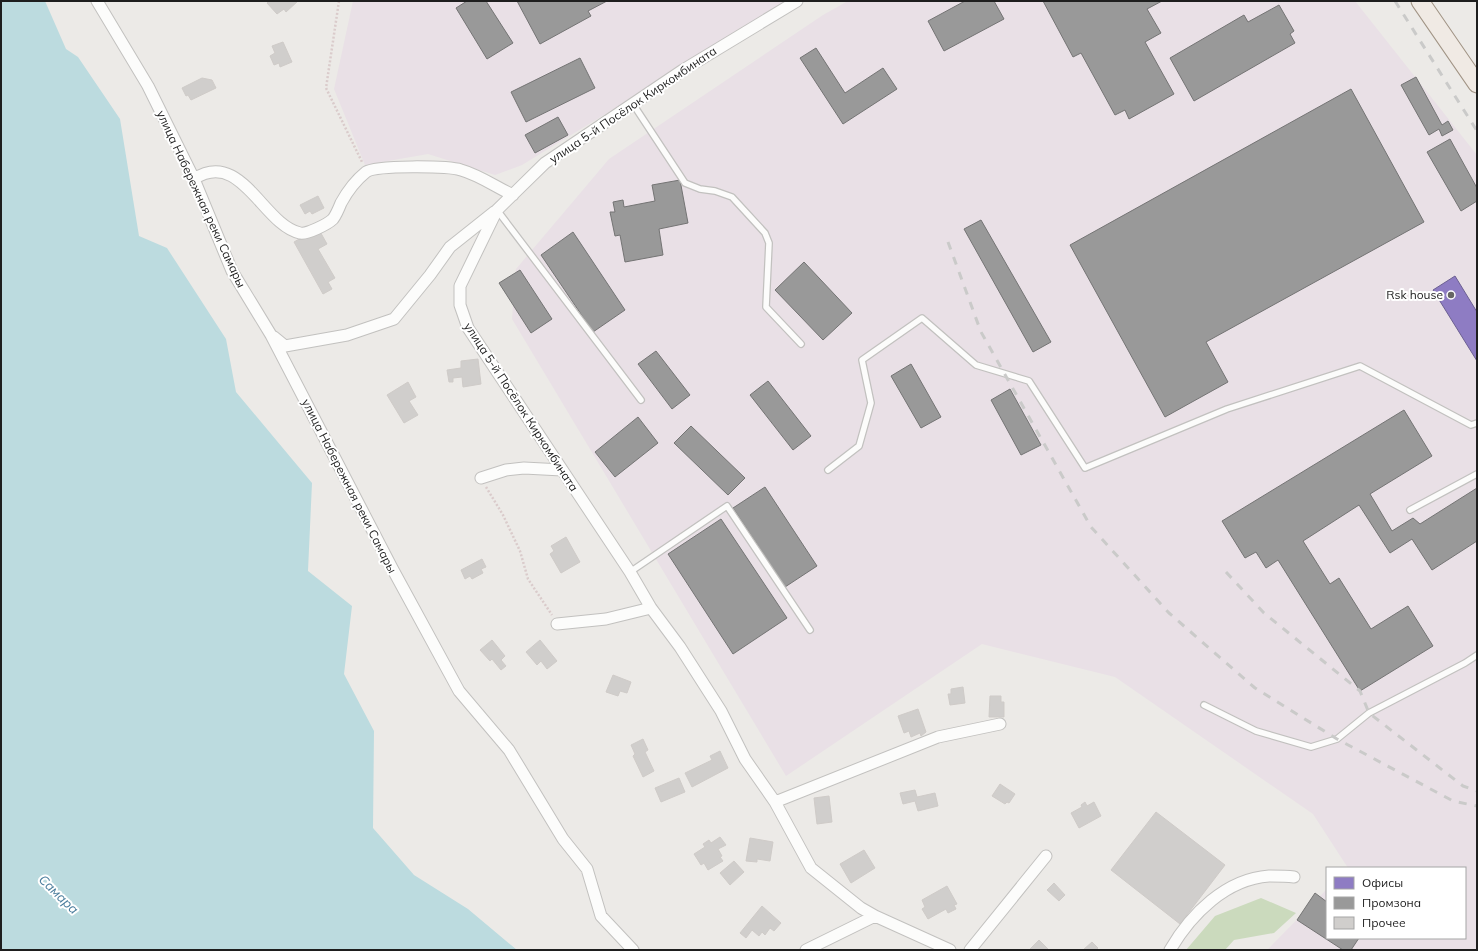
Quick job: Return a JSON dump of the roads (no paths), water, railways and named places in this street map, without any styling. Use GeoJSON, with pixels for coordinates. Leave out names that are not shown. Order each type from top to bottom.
{"type":"FeatureCollection","features":[{"type":"Feature","properties":{"kind":"main road"},"geometry":{"type":"LineString","coordinates":[[1420,1],[1477,84]]}},
{"type":"Feature","properties":{"kind":"street","name":"улица Набережная реки Самары"},"geometry":{"type":"LineString","coordinates":[[97,1],[148,86],[194,179],[232,270],[271,334],[392,568],[459,691],[509,750],[563,839],[586,868],[601,916],[633,950]]}},
{"type":"Feature","properties":{"kind":"street","name":"улица 5-й Посёлок Киркомбината"},"geometry":{"type":"LineString","coordinates":[[798,1],[683,70],[545,164],[497,210],[460,286],[460,306],[468,328],[630,572],[651,608],[680,647],[721,711],[745,758],[775,802],[811,868],[861,908],[875,916],[950,950]]}},
{"type":"Feature","properties":{"kind":"street"},"geometry":{"type":"LineString","coordinates":[[194,179],[203,174],[215,171],[232,176],[254,193],[288,227],[301,234],[312,231],[332,219],[347,193],[366,171],[388,166],[461,169],[513,195]]}},
{"type":"Feature","properties":{"kind":"street"},"geometry":{"type":"LineString","coordinates":[[271,334],[285,346],[347,335],[394,319],[430,275],[450,247],[497,210]]}},
{"type":"Feature","properties":{"kind":"street"},"geometry":{"type":"LineString","coordinates":[[481,478],[506,470],[524,468],[562,470]]}},
{"type":"Feature","properties":{"kind":"street"},"geometry":{"type":"LineString","coordinates":[[557,624],[606,619],[651,608]]}},
{"type":"Feature","properties":{"kind":"street"},"geometry":{"type":"LineString","coordinates":[[775,802],[938,737],[1000,724]]}},
{"type":"Feature","properties":{"kind":"street"},"geometry":{"type":"LineString","coordinates":[[970,950],[1046,856]]}},
{"type":"Feature","properties":{"kind":"street"},"geometry":{"type":"LineString","coordinates":[[1170,950],[1182,929],[1211,899],[1245,882],[1268,876],[1294,877]]}},
{"type":"Feature","properties":{"kind":"street"},"geometry":{"type":"LineString","coordinates":[[806,950],[875,916]]}},
{"type":"Feature","properties":{"kind":"lane"},"geometry":{"type":"LineString","coordinates":[[633,104],[685,183],[700,189],[715,191],[732,197],[764,232],[769,243],[766,307],[801,344]]}},
{"type":"Feature","properties":{"kind":"lane"},"geometry":{"type":"LineString","coordinates":[[497,210],[641,400]]}},
{"type":"Feature","properties":{"kind":"lane"},"geometry":{"type":"LineString","coordinates":[[828,470],[859,446],[871,403],[862,360],[922,318],[976,365],[1029,381],[1085,468],[1227,409],[1360,366],[1471,425],[1477,424]]}},
{"type":"Feature","properties":{"kind":"lane"},"geometry":{"type":"LineString","coordinates":[[1410,510],[1477,474]]}},
{"type":"Feature","properties":{"kind":"lane"},"geometry":{"type":"LineString","coordinates":[[630,572],[727,506],[810,630]]}},
{"type":"Feature","properties":{"kind":"lane"},"geometry":{"type":"LineString","coordinates":[[1204,705],[1256,731],[1310,746],[1337,739],[1369,713],[1465,663],[1477,655]]}},
{"type":"Feature","properties":{"kind":"water","name":"Самара"},"geometry":{"type":"Polygon","coordinates":[[[1,1],[45,1],[66,49],[78,57],[120,119],[139,236],[167,248],[226,339],[236,392],[312,483],[308,571],[352,606],[344,674],[374,731],[373,828],[414,875],[468,909],[517,950],[1,950],[1,1]]]}},
{"type":"Feature","properties":{"kind":"railway"},"geometry":{"type":"LineString","coordinates":[[1395,1],[1477,131]]}},
{"type":"Feature","properties":{"kind":"railway"},"geometry":{"type":"LineString","coordinates":[[948,242],[981,332],[1091,527],[1169,613],[1255,688],[1337,739],[1453,801],[1477,806]]}},
{"type":"Feature","properties":{"kind":"railway"},"geometry":{"type":"LineString","coordinates":[[1226,572],[1264,613],[1360,691],[1369,713],[1463,786],[1477,791]]}},
{"type":"Feature","properties":{"kind":"place","name":"Rsk house"},"geometry":{"type":"Point","coordinates":[1451,295]}}]}
